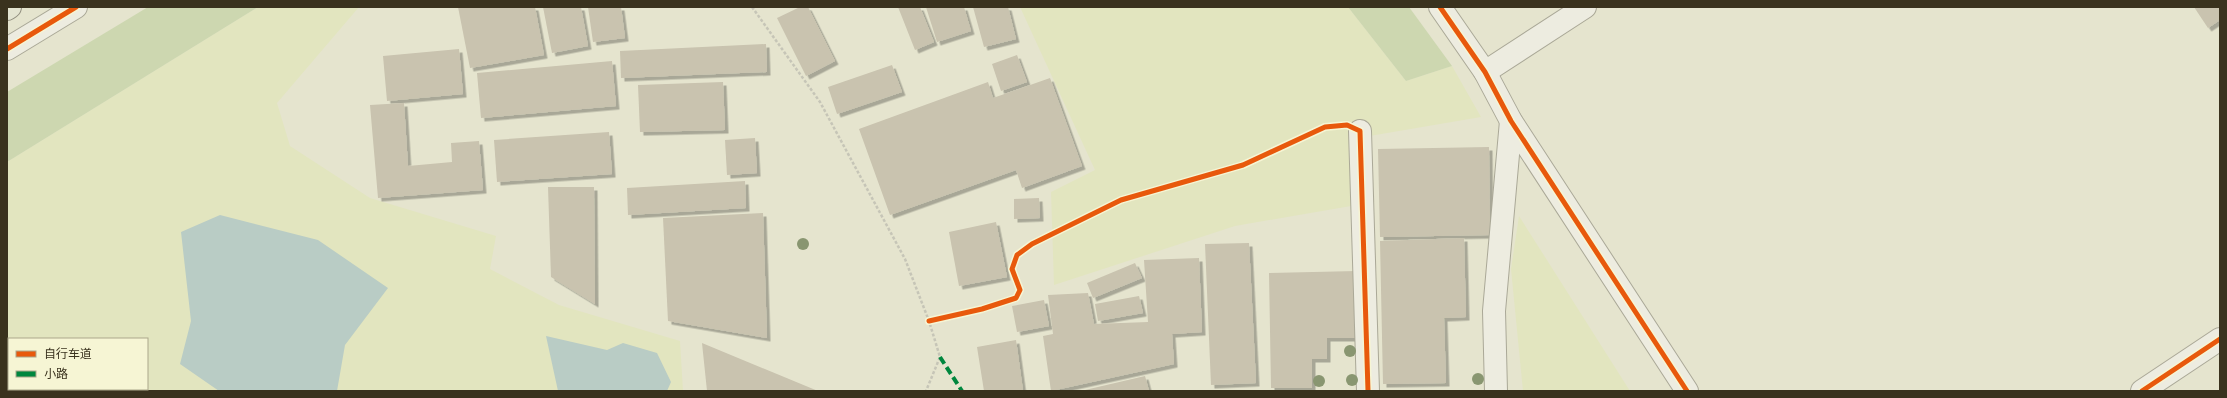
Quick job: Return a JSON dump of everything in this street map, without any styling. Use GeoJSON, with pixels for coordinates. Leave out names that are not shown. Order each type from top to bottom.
{"type":"FeatureCollection","features":[{"type":"Feature","properties":{"kind":"street"},"geometry":{"type":"LineString","coordinates":[[7,49],[76,7]]}},
{"type":"Feature","properties":{"kind":"street"},"geometry":{"type":"LineString","coordinates":[[1440,7],[1485,72],[1511,121],[1687,391]]}},
{"type":"Feature","properties":{"kind":"street"},"geometry":{"type":"LineString","coordinates":[[1485,72],[1585,7]]}},
{"type":"Feature","properties":{"kind":"street"},"geometry":{"type":"LineString","coordinates":[[1496,391],[1494,311],[1511,121]]}},
{"type":"Feature","properties":{"kind":"street"},"geometry":{"type":"LineString","coordinates":[[1360,131],[1368,391]]}},
{"type":"Feature","properties":{"kind":"street"},"geometry":{"type":"LineString","coordinates":[[2142,391],[2220,339]]}},
{"type":"Feature","properties":{"kind":"path"},"geometry":{"type":"LineString","coordinates":[[752,7],[820,102],[905,259],[929,321],[940,357],[926,391]]}},
{"type":"Feature","properties":{"kind":"green space"},"geometry":{"type":"Polygon","coordinates":[[[148,7],[258,7],[7,162],[7,92],[148,7]]]}},
{"type":"Feature","properties":{"kind":"green space"},"geometry":{"type":"Polygon","coordinates":[[[258,7],[359,7],[277,103],[290,146],[370,198],[496,236],[490,269],[559,305],[680,341],[683,391],[7,391],[7,162],[258,7]]]}},
{"type":"Feature","properties":{"kind":"green space"},"geometry":{"type":"Polygon","coordinates":[[[1020,7],[1348,7],[1406,81],[1452,66],[1481,117],[1352,139],[1351,206],[1235,226],[1054,285],[1051,192],[1095,170],[1020,7]]]}},
{"type":"Feature","properties":{"kind":"green space"},"geometry":{"type":"Polygon","coordinates":[[[1348,7],[1409,7],[1452,66],[1406,81],[1348,7]]]}},
{"type":"Feature","properties":{"kind":"green space"},"geometry":{"type":"Polygon","coordinates":[[[1519,216],[1630,391],[1523,391],[1511,269],[1519,216]]]}},
{"type":"Feature","properties":{"kind":"shaded area"},"geometry":{"type":"Polygon","coordinates":[[[220,215],[318,240],[388,288],[345,345],[337,391],[219,391],[180,364],[191,321],[181,232],[220,215]]]}},
{"type":"Feature","properties":{"kind":"shaded area"},"geometry":{"type":"Polygon","coordinates":[[[546,336],[607,350],[623,343],[657,353],[671,382],[667,391],[558,391],[546,336]]]}},
{"type":"Feature","properties":{"kind":"shaded area"},"geometry":{"type":"Polygon","coordinates":[[[116,390],[117,391],[11,391],[116,390]]]}},
{"type":"Feature","properties":{"kind":"building"},"geometry":{"type":"Polygon","coordinates":[[[458,7],[535,7],[544,55],[470,68],[458,7]]]}},
{"type":"Feature","properties":{"kind":"building"},"geometry":{"type":"Polygon","coordinates":[[[543,7],[581,7],[588,46],[552,53],[543,7]]]}},
{"type":"Feature","properties":{"kind":"building"},"geometry":{"type":"Polygon","coordinates":[[[588,7],[621,7],[625,38],[593,42],[588,7]]]}},
{"type":"Feature","properties":{"kind":"building"},"geometry":{"type":"Polygon","coordinates":[[[800,7],[808,7],[835,61],[806,76],[777,18],[800,7]]]}},
{"type":"Feature","properties":{"kind":"building"},"geometry":{"type":"Polygon","coordinates":[[[898,7],[920,7],[934,42],[915,50],[898,7]]]}},
{"type":"Feature","properties":{"kind":"building"},"geometry":{"type":"Polygon","coordinates":[[[926,7],[964,7],[971,31],[937,42],[926,7]]]}},
{"type":"Feature","properties":{"kind":"building"},"geometry":{"type":"Polygon","coordinates":[[[973,7],[1008,7],[1016,39],[984,47],[973,7]]]}},
{"type":"Feature","properties":{"kind":"building"},"geometry":{"type":"Polygon","coordinates":[[[2194,7],[2220,7],[2220,20],[2208,28],[2194,7]]]}},
{"type":"Feature","properties":{"kind":"building"},"geometry":{"type":"Polygon","coordinates":[[[766,44],[767,72],[621,78],[620,51],[766,44]]]}},
{"type":"Feature","properties":{"kind":"building"},"geometry":{"type":"Polygon","coordinates":[[[459,49],[463,94],[387,101],[383,56],[459,49]]]}},
{"type":"Feature","properties":{"kind":"building"},"geometry":{"type":"Polygon","coordinates":[[[1017,55],[1027,82],[1001,91],[992,64],[1017,55]]]}},
{"type":"Feature","properties":{"kind":"building"},"geometry":{"type":"Polygon","coordinates":[[[612,61],[616,106],[481,118],[477,73],[612,61]]]}},
{"type":"Feature","properties":{"kind":"building"},"geometry":{"type":"Polygon","coordinates":[[[892,65],[902,92],[837,114],[828,87],[892,65]]]}},
{"type":"Feature","properties":{"kind":"building"},"geometry":{"type":"Polygon","coordinates":[[[1050,78],[1082,166],[1022,188],[1016,170],[890,215],[859,129],[988,82],[993,98],[1050,78]]]}},
{"type":"Feature","properties":{"kind":"building"},"geometry":{"type":"Polygon","coordinates":[[[723,82],[725,130],[640,132],[638,85],[723,82]]]}},
{"type":"Feature","properties":{"kind":"building"},"geometry":{"type":"Polygon","coordinates":[[[404,103],[408,166],[452,162],[451,143],[479,141],[483,190],[378,198],[370,105],[404,103]]]}},
{"type":"Feature","properties":{"kind":"building"},"geometry":{"type":"Polygon","coordinates":[[[609,132],[612,174],[497,182],[494,140],[609,132]]]}},
{"type":"Feature","properties":{"kind":"building"},"geometry":{"type":"Polygon","coordinates":[[[755,138],[757,173],[727,175],[725,140],[755,138]]]}},
{"type":"Feature","properties":{"kind":"building"},"geometry":{"type":"Polygon","coordinates":[[[1489,147],[1490,235],[1380,237],[1378,149],[1489,147]]]}},
{"type":"Feature","properties":{"kind":"building"},"geometry":{"type":"Polygon","coordinates":[[[745,181],[746,208],[628,215],[627,188],[745,181]]]}},
{"type":"Feature","properties":{"kind":"building"},"geometry":{"type":"Polygon","coordinates":[[[548,187],[594,187],[595,304],[551,277],[548,187]]]}},
{"type":"Feature","properties":{"kind":"building"},"geometry":{"type":"Polygon","coordinates":[[[1039,198],[1040,218],[1014,219],[1014,199],[1039,198]]]}},
{"type":"Feature","properties":{"kind":"building"},"geometry":{"type":"Polygon","coordinates":[[[763,213],[767,338],[668,321],[663,218],[763,213]]]}},
{"type":"Feature","properties":{"kind":"building"},"geometry":{"type":"Polygon","coordinates":[[[996,222],[1007,277],[959,286],[949,232],[996,222]]]}},
{"type":"Feature","properties":{"kind":"building"},"geometry":{"type":"Polygon","coordinates":[[[1464,238],[1466,317],[1444,318],[1446,383],[1383,384],[1380,241],[1464,238]]]}},
{"type":"Feature","properties":{"kind":"building"},"geometry":{"type":"Polygon","coordinates":[[[1249,243],[1256,383],[1211,385],[1205,244],[1249,243]]]}},
{"type":"Feature","properties":{"kind":"building"},"geometry":{"type":"Polygon","coordinates":[[[1199,258],[1202,332],[1172,334],[1174,364],[1051,391],[1043,336],[1053,334],[1048,295],[1088,293],[1094,324],[1148,322],[1144,260],[1199,258]]]}},
{"type":"Feature","properties":{"kind":"building"},"geometry":{"type":"Polygon","coordinates":[[[1135,263],[1142,278],[1093,298],[1087,283],[1135,263]]]}},
{"type":"Feature","properties":{"kind":"building"},"geometry":{"type":"Polygon","coordinates":[[[1357,271],[1358,338],[1327,338],[1327,359],[1312,359],[1312,388],[1271,388],[1269,273],[1357,271]]]}},
{"type":"Feature","properties":{"kind":"building"},"geometry":{"type":"Polygon","coordinates":[[[1139,296],[1143,313],[1098,321],[1095,304],[1139,296]]]}},
{"type":"Feature","properties":{"kind":"building"},"geometry":{"type":"Polygon","coordinates":[[[1044,300],[1049,326],[1017,332],[1012,306],[1044,300]]]}},
{"type":"Feature","properties":{"kind":"building"},"geometry":{"type":"Polygon","coordinates":[[[1016,340],[1023,391],[984,391],[977,347],[1016,340]]]}},
{"type":"Feature","properties":{"kind":"building"},"geometry":{"type":"Polygon","coordinates":[[[702,343],[818,391],[707,391],[702,343]]]}},
{"type":"Feature","properties":{"kind":"building"},"geometry":{"type":"Polygon","coordinates":[[[1145,376],[1149,391],[1085,391],[1085,390],[1145,376]]]}},
{"type":"Feature","properties":{"kind":"marked path"},"geometry":{"type":"LineString","coordinates":[[940,357],[962,391]]}},
{"type":"Feature","properties":{"kind":"cycle path"},"geometry":{"type":"LineString","coordinates":[[7,49],[76,7]]}},
{"type":"Feature","properties":{"kind":"cycle path"},"geometry":{"type":"LineString","coordinates":[[1440,7],[1485,72],[1511,121],[1687,391]]}},
{"type":"Feature","properties":{"kind":"cycle path"},"geometry":{"type":"LineString","coordinates":[[929,321],[982,309],[1016,298],[1020,290],[1012,269],[1017,255],[1032,244],[1121,200],[1243,165],[1325,127],[1347,125],[1360,131],[1368,391]]}},
{"type":"Feature","properties":{"kind":"cycle path"},"geometry":{"type":"LineString","coordinates":[[2142,391],[2220,339]]}}]}
